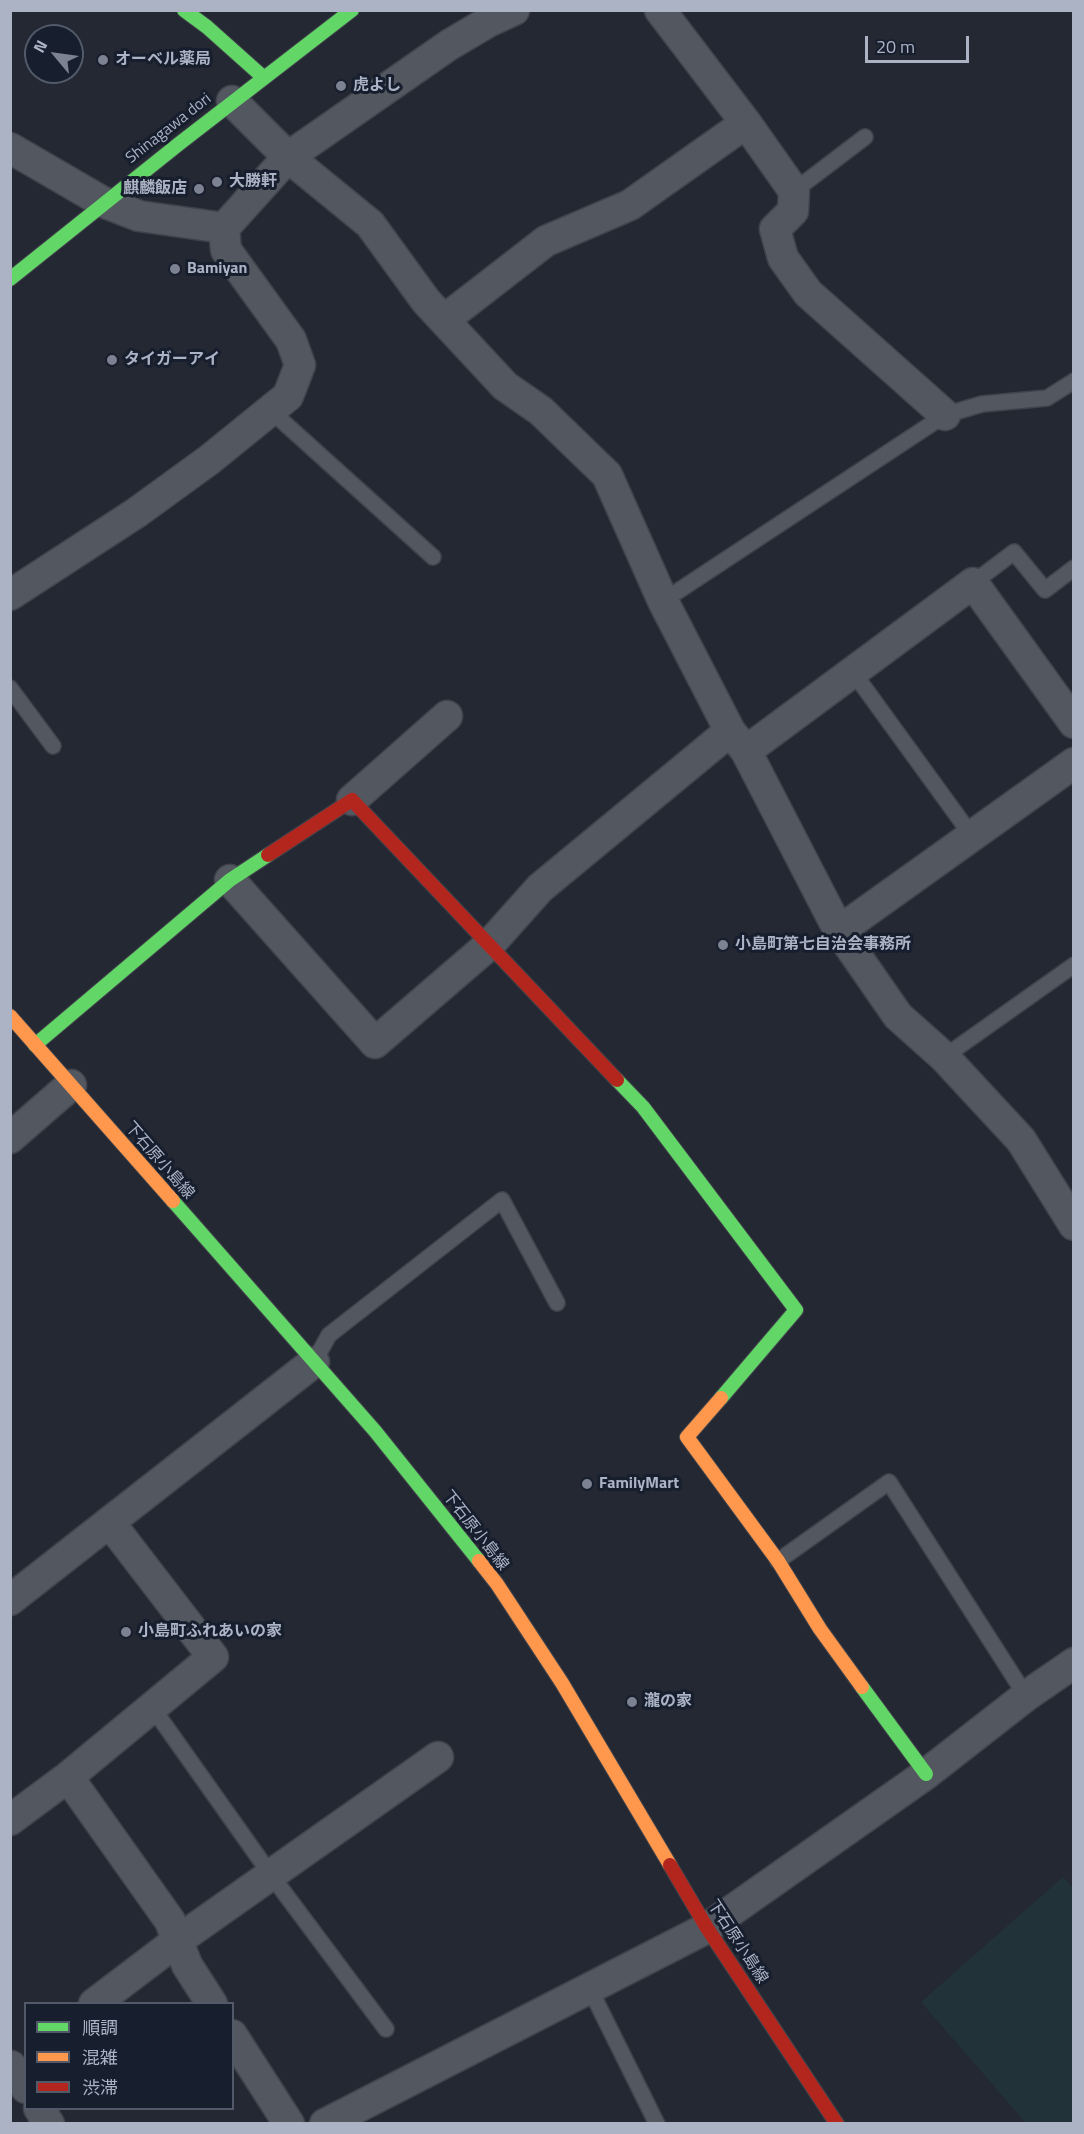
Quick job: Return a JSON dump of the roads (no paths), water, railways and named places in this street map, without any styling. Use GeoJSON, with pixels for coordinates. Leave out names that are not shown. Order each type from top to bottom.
{"type":"FeatureCollection","features":[{"type":"Feature","properties":{"kind":"street"},"geometry":{"type":"LineString","coordinates":[[184,10],[207,27],[263,77]]}},
{"type":"Feature","properties":{"kind":"street","name":"Shinagawa dori"},"geometry":{"type":"LineString","coordinates":[[10,279],[103,202],[352,10]]}},
{"type":"Feature","properties":{"kind":"street"},"geometry":{"type":"LineString","coordinates":[[10,595],[136,513],[209,460],[288,396],[300,364],[291,340],[226,250],[224,228],[288,157],[448,45],[514,10]]}},
{"type":"Feature","properties":{"kind":"street"},"geometry":{"type":"LineString","coordinates":[[660,10],[746,123],[794,191],[793,211],[776,229],[783,258],[808,292],[945,415]]}},
{"type":"Feature","properties":{"kind":"street"},"geometry":{"type":"LineString","coordinates":[[232,101],[288,157],[370,224],[426,301],[505,386],[541,411],[607,475],[663,601],[839,931],[898,1016],[944,1057],[1021,1140],[1074,1225]]}},
{"type":"Feature","properties":{"kind":"street"},"geometry":{"type":"LineString","coordinates":[[444,320],[546,242],[630,205],[746,123]]}},
{"type":"Feature","properties":{"kind":"street"},"geometry":{"type":"LineString","coordinates":[[10,148],[103,202],[139,216],[224,228]]}},
{"type":"Feature","properties":{"kind":"street"},"geometry":{"type":"LineString","coordinates":[[230,880],[375,1043],[490,944],[540,888],[738,741],[853,672],[973,584],[1074,723]]}},
{"type":"Feature","properties":{"kind":"street"},"geometry":{"type":"LineString","coordinates":[[35,1045],[230,880],[352,800],[447,716]]}},
{"type":"Feature","properties":{"kind":"street"},"geometry":{"type":"LineString","coordinates":[[839,931],[1074,763]]}},
{"type":"Feature","properties":{"kind":"street"},"geometry":{"type":"LineString","coordinates":[[352,800],[643,1107],[796,1310],[687,1437],[778,1561],[820,1629],[926,1774]]}},
{"type":"Feature","properties":{"kind":"street","name":"下石原小島線"},"geometry":{"type":"LineString","coordinates":[[10,1016],[375,1431],[497,1584],[562,1683],[707,1928],[837,2124]]}},
{"type":"Feature","properties":{"kind":"street"},"geometry":{"type":"LineString","coordinates":[[13,1132],[71,1085]]}},
{"type":"Feature","properties":{"kind":"street"},"geometry":{"type":"LineString","coordinates":[[10,1600],[314,1362]]}},
{"type":"Feature","properties":{"kind":"street"},"geometry":{"type":"LineString","coordinates":[[10,1820],[68,1777],[213,1657],[110,1523]]}},
{"type":"Feature","properties":{"kind":"street"},"geometry":{"type":"LineString","coordinates":[[325,2124],[707,1928],[926,1774],[1026,1696],[1074,1663]]}},
{"type":"Feature","properties":{"kind":"street"},"geometry":{"type":"LineString","coordinates":[[97,2002],[177,1941],[438,1757]]}},
{"type":"Feature","properties":{"kind":"street"},"geometry":{"type":"LineString","coordinates":[[68,1777],[170,1921],[187,1965],[211,2002]]}},
{"type":"Feature","properties":{"kind":"street"},"geometry":{"type":"LineString","coordinates":[[234,2038],[289,2124]]}},
{"type":"Feature","properties":{"kind":"street"},"geometry":{"type":"LineString","coordinates":[[24,2056],[11,2066],[24,2085]]}},
{"type":"Feature","properties":{"kind":"street"},"geometry":{"type":"LineString","coordinates":[[40,2110],[49,2124]]}},
{"type":"Feature","properties":{"kind":"lane"},"geometry":{"type":"LineString","coordinates":[[794,191],[865,137]]}},
{"type":"Feature","properties":{"kind":"lane"},"geometry":{"type":"LineString","coordinates":[[663,601],[945,415],[982,404],[1047,398],[1074,381]]}},
{"type":"Feature","properties":{"kind":"lane"},"geometry":{"type":"LineString","coordinates":[[270,410],[433,557]]}},
{"type":"Feature","properties":{"kind":"lane"},"geometry":{"type":"LineString","coordinates":[[973,584],[1014,552],[1045,590],[1074,568]]}},
{"type":"Feature","properties":{"kind":"lane"},"geometry":{"type":"LineString","coordinates":[[853,672],[972,836]]}},
{"type":"Feature","properties":{"kind":"lane"},"geometry":{"type":"LineString","coordinates":[[10,688],[53,746]]}},
{"type":"Feature","properties":{"kind":"lane"},"geometry":{"type":"LineString","coordinates":[[944,1057],[1074,965]]}},
{"type":"Feature","properties":{"kind":"lane"},"geometry":{"type":"LineString","coordinates":[[314,1362],[329,1335],[502,1200],[557,1302]]}},
{"type":"Feature","properties":{"kind":"lane"},"geometry":{"type":"LineString","coordinates":[[778,1561],[889,1482],[1026,1696]]}},
{"type":"Feature","properties":{"kind":"lane"},"geometry":{"type":"LineString","coordinates":[[152,1707],[270,1875],[386,2029]]}},
{"type":"Feature","properties":{"kind":"lane"},"geometry":{"type":"LineString","coordinates":[[590,1989],[657,2124]]}},
{"type":"Feature","properties":{"kind":"place","name":"オーベル薬局"},"geometry":{"type":"Point","coordinates":[103,60]}},
{"type":"Feature","properties":{"kind":"place","name":"虎よし"},"geometry":{"type":"Point","coordinates":[341,86]}},
{"type":"Feature","properties":{"kind":"place","name":"大勝軒"},"geometry":{"type":"Point","coordinates":[217,182]}},
{"type":"Feature","properties":{"kind":"place","name":"麒麟飯店"},"geometry":{"type":"Point","coordinates":[199,189]}},
{"type":"Feature","properties":{"kind":"place","name":"Bamiyan"},"geometry":{"type":"Point","coordinates":[175,269]}},
{"type":"Feature","properties":{"kind":"place","name":"タイガーアイ"},"geometry":{"type":"Point","coordinates":[112,360]}},
{"type":"Feature","properties":{"kind":"place","name":"小島町第七自治会事務所"},"geometry":{"type":"Point","coordinates":[723,945]}},
{"type":"Feature","properties":{"kind":"place","name":"FamilyMart"},"geometry":{"type":"Point","coordinates":[587,1484]}},
{"type":"Feature","properties":{"kind":"place","name":"小島町ふれあいの家"},"geometry":{"type":"Point","coordinates":[126,1632]}},
{"type":"Feature","properties":{"kind":"place","name":"瀧の家"},"geometry":{"type":"Point","coordinates":[632,1702]}}]}
